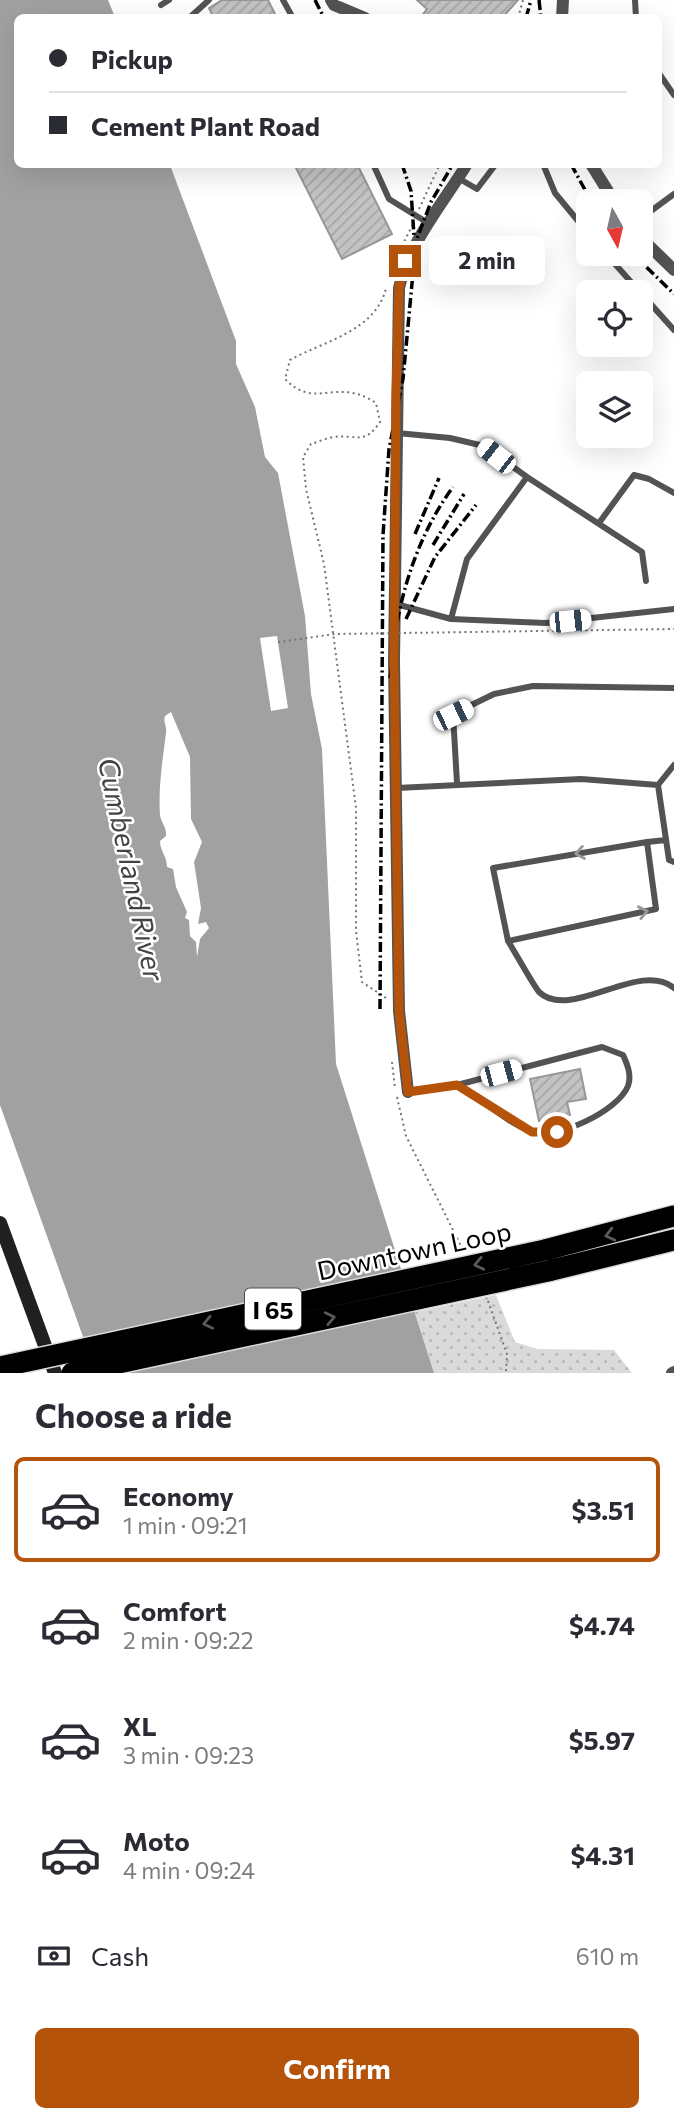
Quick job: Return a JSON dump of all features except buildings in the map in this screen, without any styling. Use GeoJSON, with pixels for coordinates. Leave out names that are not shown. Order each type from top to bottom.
{"type":"FeatureCollection","features":[{"type":"Feature","properties":{"kind":"highway","name":"Downtown Loop"},"geometry":{"type":"LineString","coordinates":[[72,1373],[547,1261],[674,1216]]}},
{"type":"Feature","properties":{"kind":"highway","name":"Downtown Loop"},"geometry":{"type":"LineString","coordinates":[[0,1367],[547,1261],[674,1240]]}},
{"type":"Feature","properties":{"kind":"street"},"geometry":{"type":"LineString","coordinates":[[331,0],[334,5],[355,14]]}},
{"type":"Feature","properties":{"kind":"street"},"geometry":{"type":"LineString","coordinates":[[593,168],[607,189]]}},
{"type":"Feature","properties":{"kind":"street"},"geometry":{"type":"LineString","coordinates":[[408,1092],[399,1011],[395,433],[399,288],[405,261],[422,220],[460,169]]}},
{"type":"Feature","properties":{"kind":"street"},"geometry":{"type":"LineString","coordinates":[[653,250],[674,270]]}},
{"type":"Feature","properties":{"kind":"street"},"geometry":{"type":"LineString","coordinates":[[0,1223],[55,1373]]}},
{"type":"Feature","properties":{"kind":"lane"},"geometry":{"type":"LineString","coordinates":[[161,5],[169,0]]}},
{"type":"Feature","properties":{"kind":"lane"},"geometry":{"type":"LineString","coordinates":[[193,14],[209,0]]}},
{"type":"Feature","properties":{"kind":"lane"},"geometry":{"type":"LineString","coordinates":[[662,78],[674,95]]}},
{"type":"Feature","properties":{"kind":"lane"},"geometry":{"type":"LineString","coordinates":[[375,168],[389,199],[422,220]]}},
{"type":"Feature","properties":{"kind":"lane"},"geometry":{"type":"LineString","coordinates":[[460,169],[477,189],[493,168]]}},
{"type":"Feature","properties":{"kind":"lane"},"geometry":{"type":"LineString","coordinates":[[545,168],[555,193],[576,218]]}},
{"type":"Feature","properties":{"kind":"lane"},"geometry":{"type":"LineString","coordinates":[[653,209],[674,194]]}},
{"type":"Feature","properties":{"kind":"lane"},"geometry":{"type":"LineString","coordinates":[[617,266],[674,331]]}},
{"type":"Feature","properties":{"kind":"lane"},"geometry":{"type":"LineString","coordinates":[[395,433],[450,438],[484,446],[642,552],[646,581]]}},
{"type":"Feature","properties":{"kind":"lane"},"geometry":{"type":"LineString","coordinates":[[599,523],[634,475],[649,479],[674,493]]}},
{"type":"Feature","properties":{"kind":"lane"},"geometry":{"type":"LineString","coordinates":[[451,619],[467,559],[527,477]]}},
{"type":"Feature","properties":{"kind":"lane"},"geometry":{"type":"LineString","coordinates":[[395,604],[451,619],[546,623],[674,609]]}},
{"type":"Feature","properties":{"kind":"lane"},"geometry":{"type":"LineString","coordinates":[[457,783],[453,715],[494,694],[533,686],[674,688]]}},
{"type":"Feature","properties":{"kind":"lane"},"geometry":{"type":"LineString","coordinates":[[674,765],[658,785],[669,860],[674,862]]}},
{"type":"Feature","properties":{"kind":"lane"},"geometry":{"type":"LineString","coordinates":[[397,788],[581,779],[658,785]]}},
{"type":"Feature","properties":{"kind":"lane"},"geometry":{"type":"LineString","coordinates":[[664,826],[674,825]]}},
{"type":"Feature","properties":{"kind":"lane"},"geometry":{"type":"LineString","coordinates":[[666,840],[493,868],[508,941],[539,992],[552,999],[568,999],[641,981],[667,982],[674,988]]}},
{"type":"Feature","properties":{"kind":"lane"},"geometry":{"type":"LineString","coordinates":[[508,941],[656,909],[647,842]]}},
{"type":"Feature","properties":{"kind":"lane"},"geometry":{"type":"LineString","coordinates":[[408,1092],[457,1085],[602,1047],[623,1055],[630,1072],[628,1087],[609,1108],[584,1122],[557,1132],[532,1132],[457,1085]]}},
{"type":"Feature","properties":{"kind":"path"},"geometry":{"type":"LineString","coordinates":[[393,267],[401,243],[422,220],[439,168]]}},
{"type":"Feature","properties":{"kind":"path"},"geometry":{"type":"LineString","coordinates":[[387,999],[362,982],[356,931],[356,808],[324,564],[306,489],[303,457],[311,444],[336,437],[355,440],[372,433],[380,422],[376,402],[364,394],[338,389],[312,395],[298,392],[285,379],[290,360],[359,328],[383,300],[388,278]]}},
{"type":"Feature","properties":{"kind":"path"},"geometry":{"type":"LineString","coordinates":[[278,642],[335,634],[674,629]]}},
{"type":"Feature","properties":{"kind":"path"},"geometry":{"type":"LineString","coordinates":[[392,1057],[393,1081],[406,1136],[466,1256]]}},
{"type":"Feature","properties":{"kind":"path"},"geometry":{"type":"LineString","coordinates":[[484,1292],[496,1317],[508,1354],[506,1373]]}},
{"type":"Feature","properties":{"kind":"shaded area"},"geometry":{"type":"Polygon","coordinates":[[[496,1295],[515,1342],[537,1349],[614,1350],[632,1373],[434,1373],[415,1312],[496,1295]]]}},
{"type":"Feature","properties":{"kind":"water","name":"Cumberland River"},"geometry":{"type":"Polygon","coordinates":[[[0,0],[108,0],[114,14],[14,14],[14,168],[171,168],[236,341],[236,364],[255,407],[265,457],[278,473],[305,616],[311,694],[322,749],[336,1064],[434,1373],[96,1373],[0,1105],[0,0]],[[277,636],[260,638],[271,711],[288,708],[277,636]],[[171,712],[165,716],[160,815],[166,836],[160,841],[160,845],[167,867],[173,869],[176,887],[187,912],[185,918],[189,920],[190,936],[196,942],[197,957],[200,939],[209,928],[206,922],[198,924],[201,908],[194,862],[202,842],[191,819],[190,757],[171,712]]]}},
{"type":"Feature","properties":{"kind":"railway"},"geometry":{"type":"LineString","coordinates":[[315,0],[322,14]]}},
{"type":"Feature","properties":{"kind":"railway"},"geometry":{"type":"LineString","coordinates":[[527,14],[531,0]]}},
{"type":"Feature","properties":{"kind":"railway"},"geometry":{"type":"LineString","coordinates":[[539,0],[541,14]]}},
{"type":"Feature","properties":{"kind":"railway"},"geometry":{"type":"LineString","coordinates":[[403,168],[411,191],[414,236]]}},
{"type":"Feature","properties":{"kind":"railway"},"geometry":{"type":"LineString","coordinates":[[380,1009],[383,535],[389,449],[403,379],[416,241],[431,202],[451,168]]}},
{"type":"Feature","properties":{"kind":"railway"},"geometry":{"type":"LineString","coordinates":[[573,168],[585,189]]}},
{"type":"Feature","properties":{"kind":"railway"},"geometry":{"type":"LineString","coordinates":[[645,266],[674,294]]}},
{"type":"Feature","properties":{"kind":"railway"},"geometry":{"type":"LineString","coordinates":[[415,534],[439,478]]}},
{"type":"Feature","properties":{"kind":"railway"},"geometry":{"type":"LineString","coordinates":[[390,678],[395,633],[406,583],[426,533],[453,487]]}},
{"type":"Feature","properties":{"kind":"railway"},"geometry":{"type":"LineString","coordinates":[[433,545],[464,494]]}},
{"type":"Feature","properties":{"kind":"railway"},"geometry":{"type":"LineString","coordinates":[[406,619],[435,557],[476,505]]}},
{"type":"Feature","properties":{"kind":"route"},"geometry":{"type":"LineString","coordinates":[[405,261],[399,288],[396,394],[394,661],[399,1011],[408,1092],[457,1085],[532,1132],[557,1132]]}}]}
